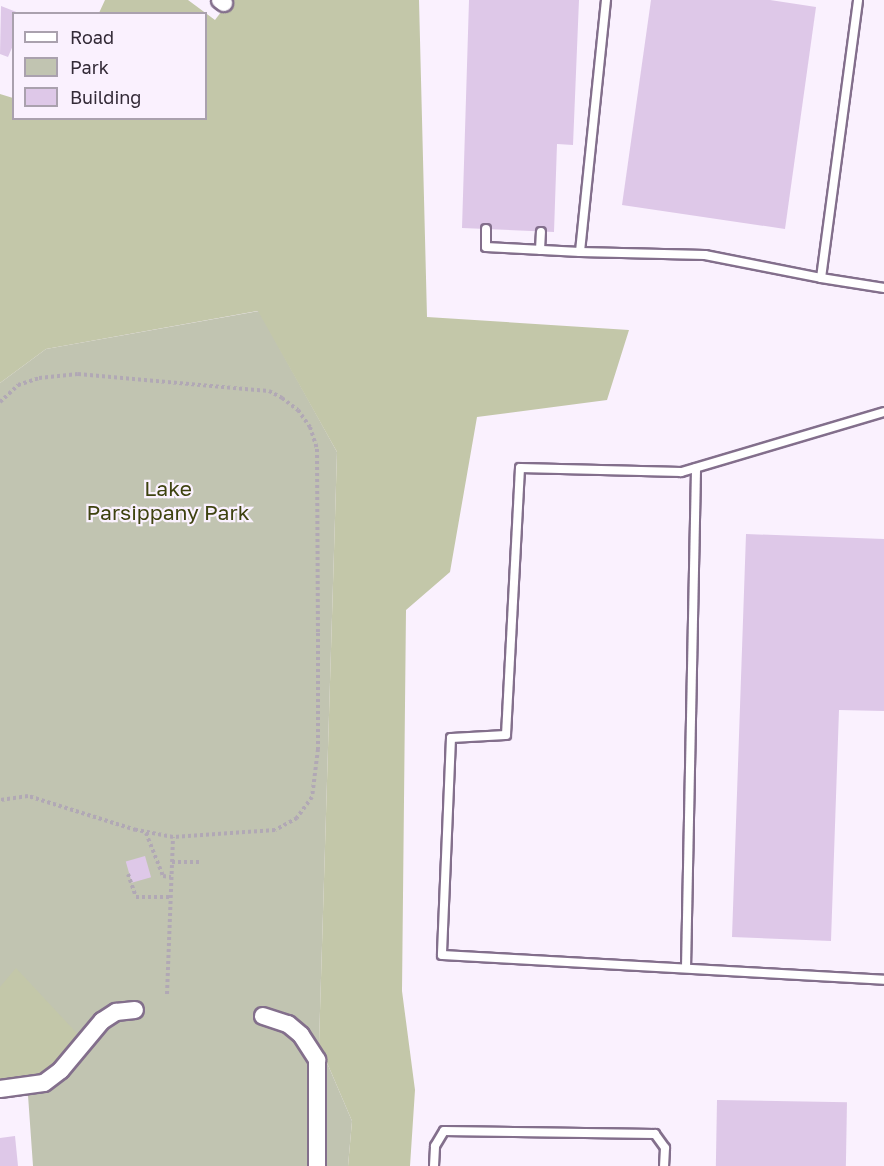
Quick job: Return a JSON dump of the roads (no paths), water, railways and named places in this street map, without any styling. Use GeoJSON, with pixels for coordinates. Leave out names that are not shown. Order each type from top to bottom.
{"type":"FeatureCollection","features":[{"type":"Feature","properties":{"kind":"street"},"geometry":{"type":"LineString","coordinates":[[0,1089],[44,1083],[61,1071],[102,1021],[116,1012],[135,1010]]}},
{"type":"Feature","properties":{"kind":"street"},"geometry":{"type":"LineString","coordinates":[[262,1016],[288,1024],[301,1035],[317,1060],[317,1166]]}},
{"type":"Feature","properties":{"kind":"lane"},"geometry":{"type":"LineString","coordinates":[[580,252],[606,0]]}},
{"type":"Feature","properties":{"kind":"lane"},"geometry":{"type":"LineString","coordinates":[[821,278],[858,0]]}},
{"type":"Feature","properties":{"kind":"lane"},"geometry":{"type":"LineString","coordinates":[[486,229],[486,247],[705,255],[884,288]]}},
{"type":"Feature","properties":{"kind":"lane"},"geometry":{"type":"LineString","coordinates":[[540,250],[541,232]]}},
{"type":"Feature","properties":{"kind":"lane"},"geometry":{"type":"LineString","coordinates":[[884,412],[681,472],[520,468],[506,735],[451,738],[441,955],[884,980]]}},
{"type":"Feature","properties":{"kind":"lane"},"geometry":{"type":"LineString","coordinates":[[686,968],[696,468]]}},
{"type":"Feature","properties":{"kind":"lane"},"geometry":{"type":"LineString","coordinates":[[434,1166],[435,1146],[444,1131],[655,1134],[665,1148],[664,1166]]}},
{"type":"Feature","properties":{"kind":"park label","name":"Lake Parsippany Park"},"geometry":{"type":"Point","coordinates":[168,500]}}]}
